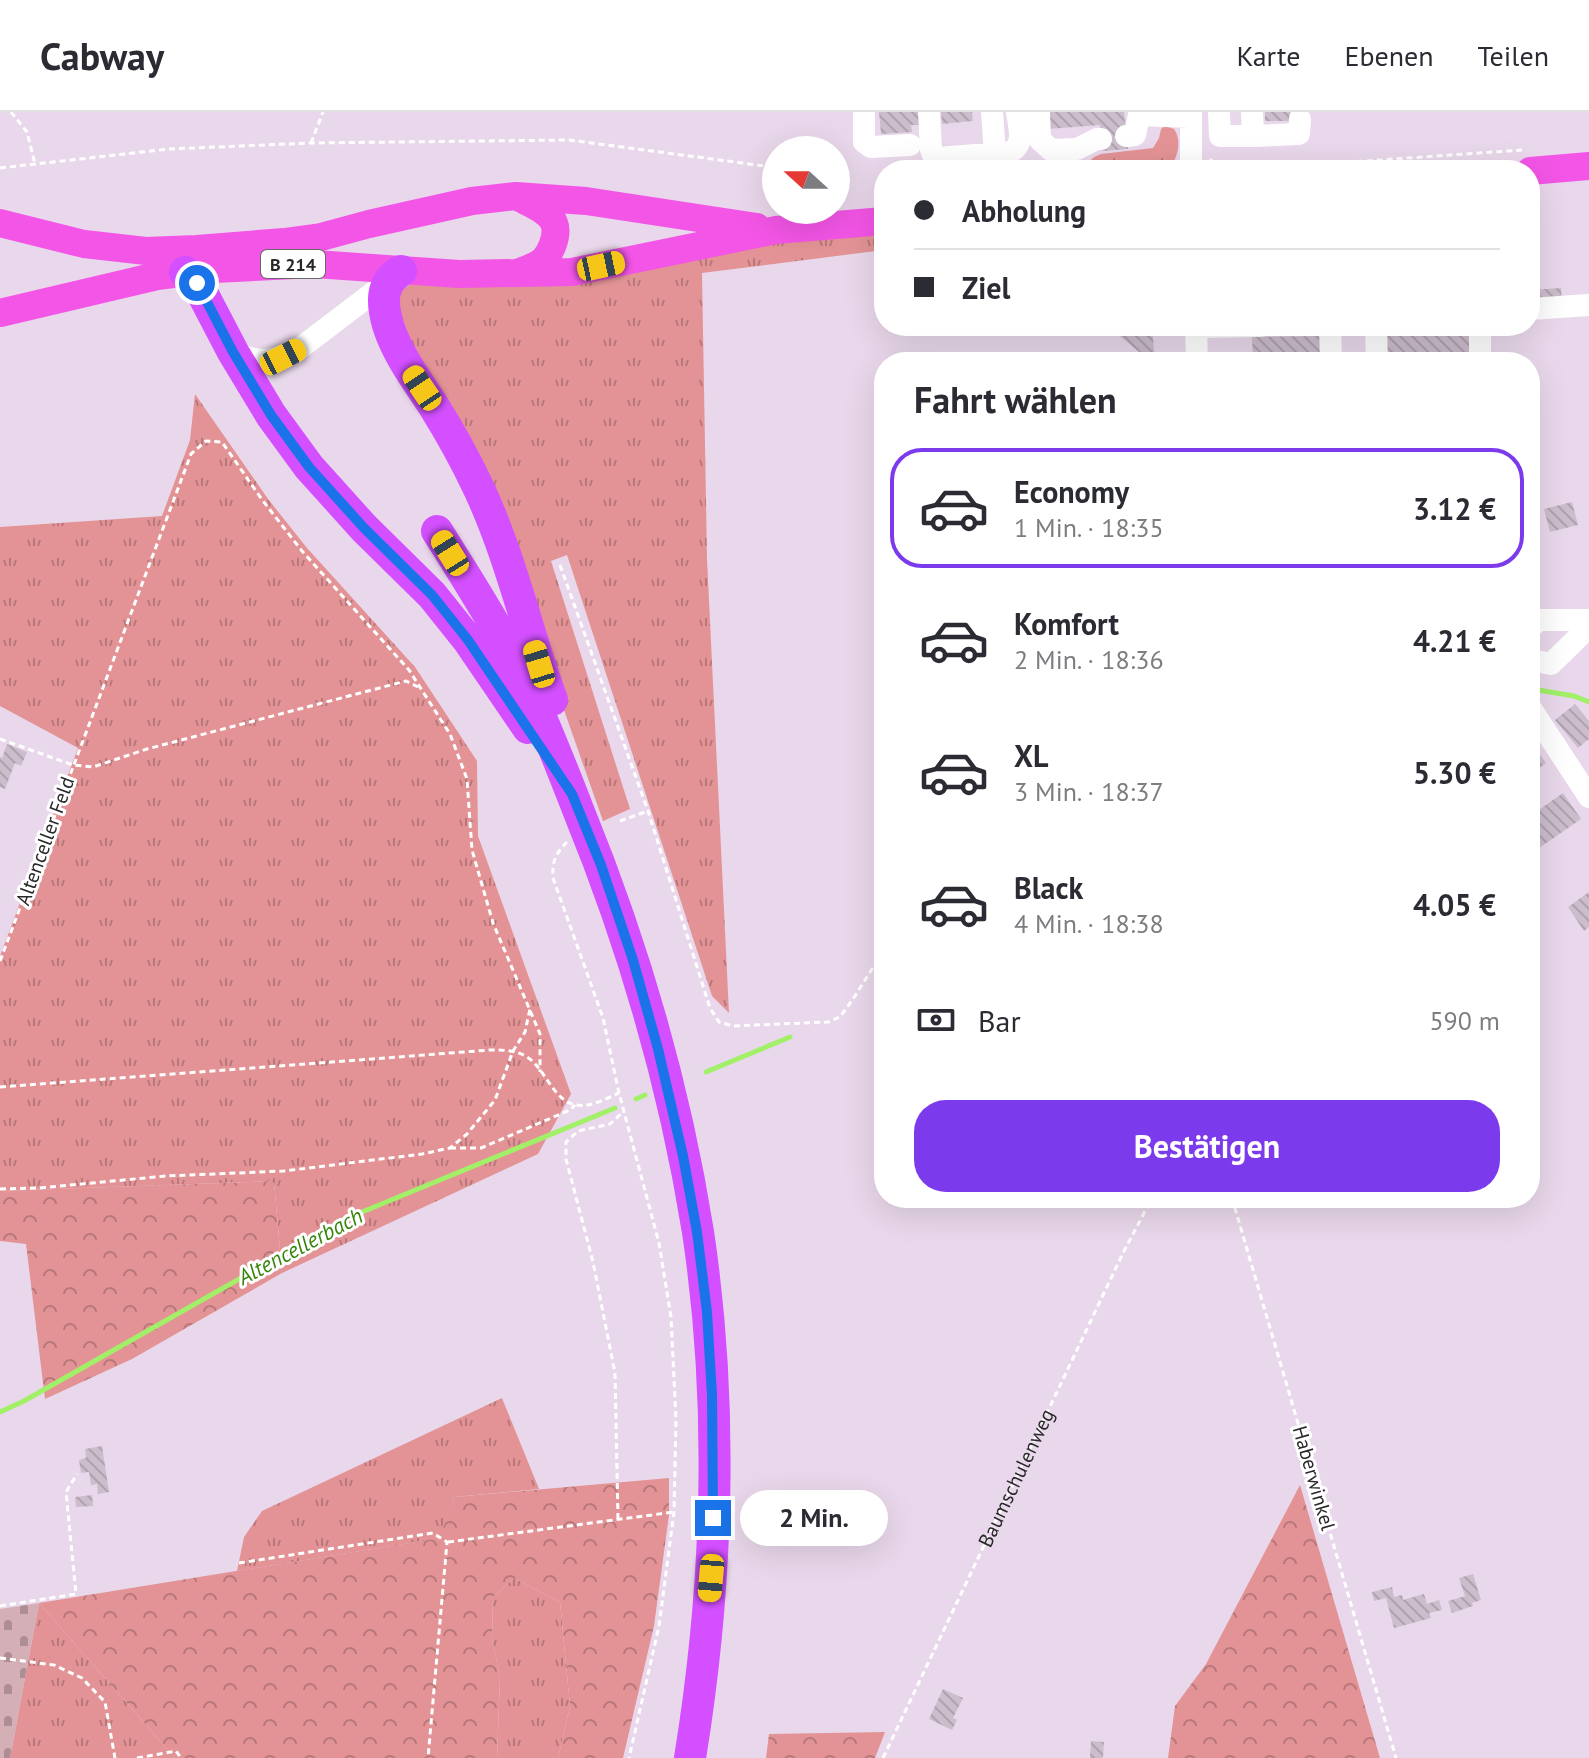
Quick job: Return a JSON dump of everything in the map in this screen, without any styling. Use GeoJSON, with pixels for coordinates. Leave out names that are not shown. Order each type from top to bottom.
{"type":"FeatureCollection","features":[{"type":"Feature","properties":{"kind":"highway"},"geometry":{"type":"LineString","coordinates":[[185,272],[197,283],[271,415],[309,467],[364,528],[432,595],[468,640],[572,794]]}},
{"type":"Feature","properties":{"kind":"highway"},"geometry":{"type":"LineString","coordinates":[[394,276],[384,293],[393,337],[407,366],[446,425],[480,491],[504,551],[554,706],[604,832],[601,865]]}},
{"type":"Feature","properties":{"kind":"highway"},"geometry":{"type":"LineString","coordinates":[[437,531],[502,638],[572,794],[601,865],[642,987],[671,1103],[697,1232],[707,1312],[712,1395],[714,1488],[711,1578],[690,1758]]}},
{"type":"Feature","properties":{"kind":"main road"},"geometry":{"type":"LineString","coordinates":[[1540,161],[1589,166]]}},
{"type":"Feature","properties":{"kind":"main road"},"geometry":{"type":"LineString","coordinates":[[516,196],[547,214],[554,223],[555,237],[542,262],[517,274]]}},
{"type":"Feature","properties":{"kind":"main road","name":"B 214"},"geometry":{"type":"LineString","coordinates":[[0,223],[84,244],[146,251],[197,249],[321,237],[472,201],[516,196],[586,201],[776,230]]}},
{"type":"Feature","properties":{"kind":"main road","name":"B 214"},"geometry":{"type":"LineString","coordinates":[[1,313],[185,272],[315,264],[394,276],[572,272],[776,230],[874,222]]}},
{"type":"Feature","properties":{"kind":"street"},"geometry":{"type":"LineString","coordinates":[[864,112],[864,142],[871,147],[910,145]]}},
{"type":"Feature","properties":{"kind":"street"},"geometry":{"type":"LineString","coordinates":[[929,112],[931,149],[933,155],[939,158],[995,154],[1017,149],[1020,142],[1017,112]]}},
{"type":"Feature","properties":{"kind":"street"},"geometry":{"type":"LineString","coordinates":[[992,112],[995,154]]}},
{"type":"Feature","properties":{"kind":"street"},"geometry":{"type":"LineString","coordinates":[[1039,112],[1040,140],[1051,150],[1077,149],[1101,139]]}},
{"type":"Feature","properties":{"kind":"street"},"geometry":{"type":"LineString","coordinates":[[1219,112],[1220,136],[1299,134],[1300,119]]}},
{"type":"Feature","properties":{"kind":"street"},"geometry":{"type":"LineString","coordinates":[[1252,112],[1253,136]]}},
{"type":"Feature","properties":{"kind":"street"},"geometry":{"type":"LineString","coordinates":[[1126,136],[1135,135],[1139,114],[1191,114],[1191,160]]}},
{"type":"Feature","properties":{"kind":"street"},"geometry":{"type":"LineString","coordinates":[[1071,160],[1077,149]]}},
{"type":"Feature","properties":{"kind":"street"},"geometry":{"type":"LineString","coordinates":[[233,352],[251,360],[272,361],[283,357],[299,349],[394,276]]}},
{"type":"Feature","properties":{"kind":"street"},"geometry":{"type":"LineString","coordinates":[[1540,308],[1589,305]]}},
{"type":"Feature","properties":{"kind":"street"},"geometry":{"type":"LineString","coordinates":[[1540,620],[1589,620]]}},
{"type":"Feature","properties":{"kind":"street"},"geometry":{"type":"LineString","coordinates":[[1540,662],[1551,664],[1589,627]]}},
{"type":"Feature","properties":{"kind":"street"},"geometry":{"type":"LineString","coordinates":[[1540,722],[1589,797]]}},
{"type":"Feature","properties":{"kind":"path"},"geometry":{"type":"LineString","coordinates":[[11,112],[27,132],[35,164]]}},
{"type":"Feature","properties":{"kind":"path"},"geometry":{"type":"LineString","coordinates":[[311,143],[323,112]]}},
{"type":"Feature","properties":{"kind":"path"},"geometry":{"type":"LineString","coordinates":[[0,168],[169,149],[311,143],[569,140],[762,166]]}},
{"type":"Feature","properties":{"kind":"path","name":"Altenceller Feld"},"geometry":{"type":"LineString","coordinates":[[0,961],[191,454],[206,441],[222,442],[302,551],[409,670]]}},
{"type":"Feature","properties":{"kind":"path"},"geometry":{"type":"LineString","coordinates":[[560,565],[648,811],[710,1008],[719,1022],[733,1026],[828,1022],[840,1017],[874,966]]}},
{"type":"Feature","properties":{"kind":"path"},"geometry":{"type":"LineString","coordinates":[[406,681],[409,670]]}},
{"type":"Feature","properties":{"kind":"path"},"geometry":{"type":"LineString","coordinates":[[409,670],[450,734],[467,779],[472,850],[493,923],[540,1034],[540,1072]]}},
{"type":"Feature","properties":{"kind":"path"},"geometry":{"type":"LineString","coordinates":[[0,739],[73,765],[93,767],[147,749],[406,681],[421,689]]}},
{"type":"Feature","properties":{"kind":"path"},"geometry":{"type":"LineString","coordinates":[[620,821],[648,811]]}},
{"type":"Feature","properties":{"kind":"path"},"geometry":{"type":"LineString","coordinates":[[567,842],[557,851],[552,863],[553,878],[603,1018],[619,1093],[659,1243],[671,1317],[676,1420],[674,1512],[659,1626],[629,1758]]}},
{"type":"Feature","properties":{"kind":"path"},"geometry":{"type":"LineString","coordinates":[[450,1148],[467,1134],[495,1100],[513,1051],[525,1032],[530,1009]]}},
{"type":"Feature","properties":{"kind":"path"},"geometry":{"type":"LineString","coordinates":[[0,1087],[490,1050],[513,1051],[529,1058],[559,1095],[575,1105],[590,1104],[619,1093]]}},
{"type":"Feature","properties":{"kind":"path"},"geometry":{"type":"LineString","coordinates":[[0,1189],[166,1176],[284,1171],[450,1148],[481,1148],[570,1110],[575,1105]]}},
{"type":"Feature","properties":{"kind":"path"},"geometry":{"type":"LineString","coordinates":[[618,1519],[615,1373],[593,1262],[566,1159],[566,1142],[578,1131],[610,1124],[624,1111]]}},
{"type":"Feature","properties":{"kind":"path","name":"Baumschulenweg"},"geometry":{"type":"LineString","coordinates":[[883,1758],[1147,1208]]}},
{"type":"Feature","properties":{"kind":"path","name":"Haberwinkel"},"geometry":{"type":"LineString","coordinates":[[1235,1208],[1396,1758]]}},
{"type":"Feature","properties":{"kind":"path"},"geometry":{"type":"LineString","coordinates":[[0,1606],[76,1594],[66,1492],[77,1474]]}},
{"type":"Feature","properties":{"kind":"path"},"geometry":{"type":"LineString","coordinates":[[239,1563],[433,1533],[447,1542],[674,1512]]}},
{"type":"Feature","properties":{"kind":"path"},"geometry":{"type":"LineString","coordinates":[[428,1758],[447,1542]]}},
{"type":"Feature","properties":{"kind":"path"},"geometry":{"type":"LineString","coordinates":[[0,1658],[54,1665],[82,1678],[105,1702],[115,1758]]}},
{"type":"Feature","properties":{"kind":"path"},"geometry":{"type":"LineString","coordinates":[[137,1758],[176,1751],[181,1758]]}},
{"type":"Feature","properties":{"kind":"green space"},"geometry":{"type":"Polygon","coordinates":[[[1165,126],[1174,129],[1178,138],[1174,160],[1091,160],[1101,154],[1153,148],[1165,126]]]}},
{"type":"Feature","properties":{"kind":"green space"},"geometry":{"type":"Polygon","coordinates":[[[874,233],[874,251],[702,273],[707,559],[729,1013],[712,996],[567,555],[551,561],[630,809],[603,821],[546,659],[400,344],[393,296],[411,284],[777,238],[874,233]]]}},
{"type":"Feature","properties":{"kind":"green space"},"geometry":{"type":"Polygon","coordinates":[[[195,394],[268,499],[307,548],[415,667],[477,761],[478,836],[571,1094],[538,1154],[282,1273],[274,1181],[0,1191],[0,956],[78,748],[0,706],[0,527],[162,516],[190,440],[195,394]]]}},
{"type":"Feature","properties":{"kind":"green space"},"geometry":{"type":"Polygon","coordinates":[[[274,1181],[282,1273],[132,1359],[45,1399],[26,1244],[0,1241],[0,1191],[274,1181]]]}},
{"type":"Feature","properties":{"kind":"green space"},"geometry":{"type":"Polygon","coordinates":[[[502,1398],[539,1489],[454,1497],[441,1538],[237,1571],[244,1537],[262,1511],[502,1398]]]}},
{"type":"Feature","properties":{"kind":"green space"},"geometry":{"type":"Polygon","coordinates":[[[669,1478],[669,1515],[654,1626],[623,1758],[558,1758],[570,1706],[560,1602],[514,1578],[493,1597],[492,1639],[500,1677],[497,1758],[175,1758],[39,1603],[440,1538],[454,1497],[669,1478]]]}},
{"type":"Feature","properties":{"kind":"green space"},"geometry":{"type":"Polygon","coordinates":[[[1300,1485],[1380,1758],[1168,1758],[1175,1706],[1206,1664],[1300,1485]]]}},
{"type":"Feature","properties":{"kind":"green space"},"geometry":{"type":"Polygon","coordinates":[[[514,1578],[560,1602],[570,1706],[558,1758],[497,1758],[500,1677],[492,1639],[493,1597],[514,1578]]]}},
{"type":"Feature","properties":{"kind":"green space"},"geometry":{"type":"Polygon","coordinates":[[[39,1603],[175,1758],[10,1758],[39,1603]]]}},
{"type":"Feature","properties":{"kind":"green space"},"geometry":{"type":"Polygon","coordinates":[[[39,1603],[10,1758],[0,1758],[0,1609],[39,1603]]]}},
{"type":"Feature","properties":{"kind":"green space"},"geometry":{"type":"Polygon","coordinates":[[[885,1732],[875,1758],[766,1758],[769,1734],[885,1732]]]}},
{"type":"Feature","properties":{"kind":"building"},"geometry":{"type":"Polygon","coordinates":[[[879,112],[922,112],[923,125],[911,125],[912,132],[881,134],[879,112]]]}},
{"type":"Feature","properties":{"kind":"building"},"geometry":{"type":"Polygon","coordinates":[[[941,112],[972,112],[973,121],[942,124],[941,112]]]}},
{"type":"Feature","properties":{"kind":"building"},"geometry":{"type":"Polygon","coordinates":[[[1046,112],[1124,112],[1128,149],[1102,151],[1100,125],[1048,129],[1046,112]]]}},
{"type":"Feature","properties":{"kind":"building"},"geometry":{"type":"Polygon","coordinates":[[[1265,112],[1290,112],[1290,121],[1265,121],[1265,112]]]}},
{"type":"Feature","properties":{"kind":"building"},"geometry":{"type":"Polygon","coordinates":[[[1561,288],[1562,300],[1540,302],[1540,289],[1561,288]]]}},
{"type":"Feature","properties":{"kind":"building"},"geometry":{"type":"Polygon","coordinates":[[[1120,336],[1153,336],[1154,352],[1139,352],[1120,336]]]}},
{"type":"Feature","properties":{"kind":"building"},"geometry":{"type":"Polygon","coordinates":[[[1328,336],[1328,352],[1253,352],[1252,337],[1328,336]]]}},
{"type":"Feature","properties":{"kind":"building"},"geometry":{"type":"Polygon","coordinates":[[[1386,336],[1470,336],[1470,352],[1386,352],[1386,336]]]}},
{"type":"Feature","properties":{"kind":"building"},"geometry":{"type":"Polygon","coordinates":[[[1572,502],[1578,525],[1550,532],[1544,509],[1572,502]]]}},
{"type":"Feature","properties":{"kind":"building"},"geometry":{"type":"Polygon","coordinates":[[[1575,704],[1589,721],[1589,739],[1578,748],[1555,720],[1575,704]]]}},
{"type":"Feature","properties":{"kind":"building"},"geometry":{"type":"Polygon","coordinates":[[[7,744],[27,752],[21,766],[15,763],[5,789],[0,787],[0,757],[7,744]]]}},
{"type":"Feature","properties":{"kind":"building"},"geometry":{"type":"Polygon","coordinates":[[[1563,793],[1581,819],[1540,847],[1540,809],[1563,793]]]}},
{"type":"Feature","properties":{"kind":"building"},"geometry":{"type":"Polygon","coordinates":[[[1589,892],[1589,927],[1584,931],[1568,907],[1589,892]]]}},
{"type":"Feature","properties":{"kind":"building"},"geometry":{"type":"Polygon","coordinates":[[[102,1446],[109,1492],[98,1494],[97,1484],[91,1485],[89,1472],[81,1473],[79,1460],[86,1458],[85,1449],[102,1446]]]}},
{"type":"Feature","properties":{"kind":"building"},"geometry":{"type":"Polygon","coordinates":[[[92,1495],[93,1506],[76,1507],[75,1497],[92,1495]]]}},
{"type":"Feature","properties":{"kind":"building"},"geometry":{"type":"Polygon","coordinates":[[[1473,1574],[1481,1600],[1452,1613],[1448,1601],[1465,1596],[1459,1578],[1473,1574]]]}},
{"type":"Feature","properties":{"kind":"building"},"geometry":{"type":"Polygon","coordinates":[[[1392,1587],[1394,1597],[1402,1595],[1403,1600],[1424,1594],[1427,1604],[1439,1600],[1442,1610],[1429,1613],[1431,1618],[1394,1628],[1386,1598],[1374,1601],[1372,1592],[1392,1587]]]}},
{"type":"Feature","properties":{"kind":"building"},"geometry":{"type":"Polygon","coordinates":[[[943,1689],[963,1698],[953,1718],[957,1720],[952,1730],[929,1719],[943,1689]]]}},
{"type":"Feature","properties":{"kind":"building"},"geometry":{"type":"Polygon","coordinates":[[[1091,1741],[1104,1742],[1103,1758],[1090,1758],[1091,1741]]]}},
{"type":"Feature","properties":{"kind":"waterway","name":"Altencellerbach"},"geometry":{"type":"LineString","coordinates":[[1540,690],[1589,702]]}},
{"type":"Feature","properties":{"kind":"waterway","name":"Altencellerbach"},"geometry":{"type":"LineString","coordinates":[[706,1072],[790,1037]]}},
{"type":"Feature","properties":{"kind":"waterway","name":"Altencellerbach"},"geometry":{"type":"LineString","coordinates":[[636,1099],[645,1095]]}},
{"type":"Feature","properties":{"kind":"waterway","name":"Altencellerbach"},"geometry":{"type":"LineString","coordinates":[[0,1412],[345,1219],[615,1108]]}},
{"type":"Feature","properties":{"kind":"route"},"geometry":{"type":"LineString","coordinates":[[197,283],[271,415],[309,467],[364,528],[432,595],[468,640],[572,794],[601,865],[642,987],[683,1156],[707,1312],[712,1395],[713,1518]]}}]}
